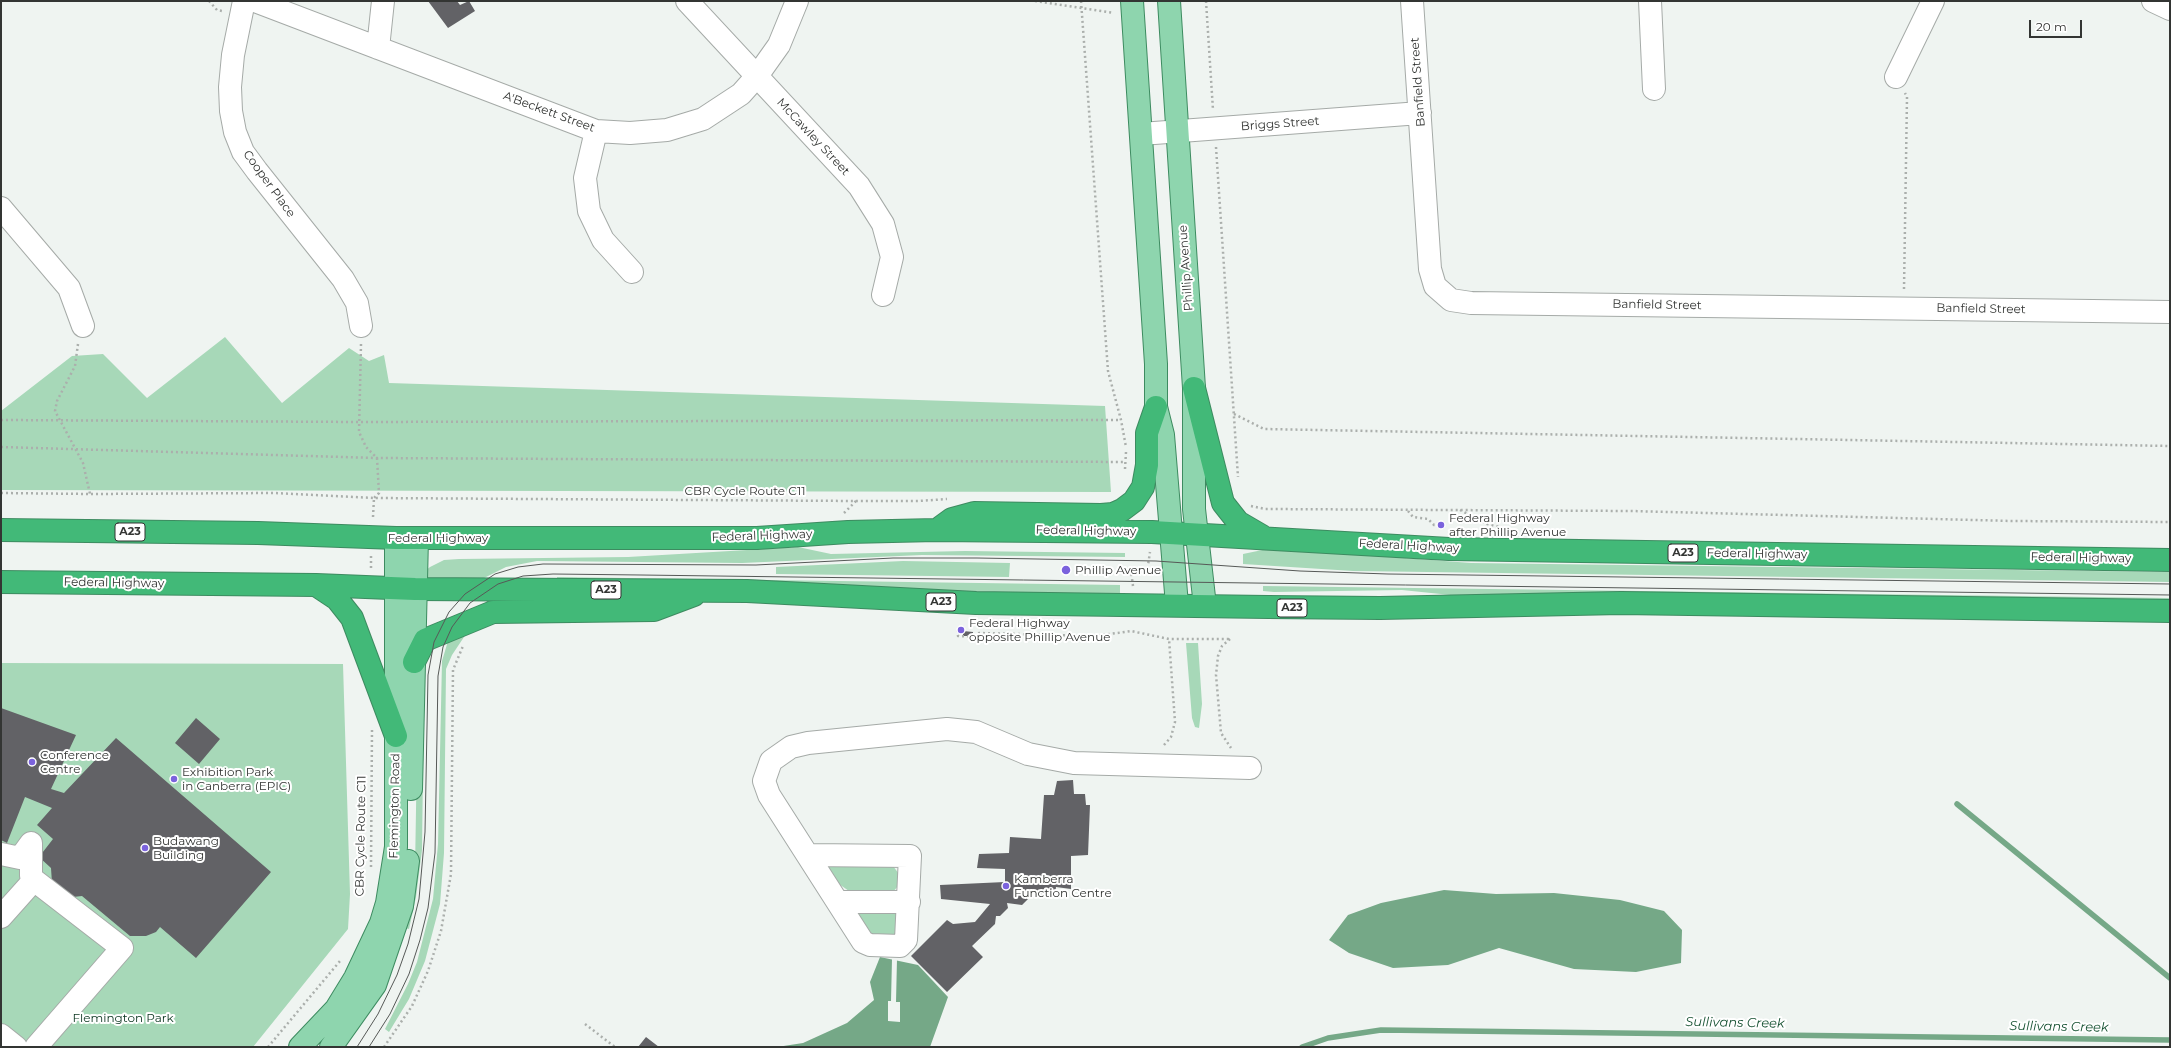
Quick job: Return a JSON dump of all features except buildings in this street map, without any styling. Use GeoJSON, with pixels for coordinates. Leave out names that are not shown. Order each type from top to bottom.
{"type":"FeatureCollection","features":[{"type":"Feature","properties":{"kind":"highway"},"geometry":{"type":"LineString","coordinates":[[1194,388],[1223,503],[1238,522],[1265,537]]}},
{"type":"Feature","properties":{"kind":"highway"},"geometry":{"type":"LineString","coordinates":[[936,530],[952,519],[974,513],[1101,515],[1113,514],[1122,510],[1134,501],[1143,487],[1147,465],[1147,433],[1156,407]]}},
{"type":"Feature","properties":{"kind":"highway","name":"Federal Highway"},"geometry":{"type":"LineString","coordinates":[[1,530],[407,538],[757,538],[848,532],[936,530],[1171,532],[1197,535],[1265,537],[1449,549],[2170,560]]}},
{"type":"Feature","properties":{"kind":"highway","name":"Federal Highway"},"geometry":{"type":"LineString","coordinates":[[1,582],[706,591],[840,595],[976,603],[1380,608],[1621,603],[2170,611]]}},
{"type":"Feature","properties":{"kind":"highway"},"geometry":{"type":"LineString","coordinates":[[316,585],[337,599],[352,618],[396,736]]}},
{"type":"Feature","properties":{"kind":"highway"},"geometry":{"type":"LineString","coordinates":[[414,662],[425,640],[493,612],[654,610],[706,591]]}},
{"type":"Feature","properties":{"kind":"main road","name":"Phillip Avenue"},"geometry":{"type":"LineString","coordinates":[[1169,1],[1194,388],[1194,509],[1205,606]]}},
{"type":"Feature","properties":{"kind":"main road"},"geometry":{"type":"LineString","coordinates":[[1133,7],[1156,364],[1156,407],[1163,435],[1177,605]]}},
{"type":"Feature","properties":{"kind":"main road","name":"Flemington Road"},"geometry":{"type":"LineString","coordinates":[[300,1047],[336,1009],[355,978],[381,923],[387,903],[396,847],[396,736],[406,588],[407,538]]}},
{"type":"Feature","properties":{"kind":"main road","name":"Flemington Road"},"geometry":{"type":"LineString","coordinates":[[331,1047],[375,985],[402,906],[409,854],[414,662],[406,588]]}},
{"type":"Feature","properties":{"kind":"street","name":"Cooper Place"},"geometry":{"type":"LineString","coordinates":[[244,1],[233,55],[230,87],[231,111],[235,132],[243,152],[343,279],[356,302],[361,326]]}},
{"type":"Feature","properties":{"kind":"street","name":"A'Beckett Street"},"geometry":{"type":"LineString","coordinates":[[254,1],[596,131],[630,133],[668,130],[703,119],[741,94],[757,76],[780,45],[797,1]]}},
{"type":"Feature","properties":{"kind":"street"},"geometry":{"type":"LineString","coordinates":[[378,48],[383,1]]}},
{"type":"Feature","properties":{"kind":"street","name":"McCawley Street"},"geometry":{"type":"LineString","coordinates":[[687,1],[859,186],[883,224],[892,257],[883,295]]}},
{"type":"Feature","properties":{"kind":"street","name":"Banfield Street"},"geometry":{"type":"LineString","coordinates":[[1412,1],[1430,269],[1435,286],[1450,300],[1471,302],[2170,312]]}},
{"type":"Feature","properties":{"kind":"street"},"geometry":{"type":"LineString","coordinates":[[1650,1],[1654,89]]}},
{"type":"Feature","properties":{"kind":"street"},"geometry":{"type":"LineString","coordinates":[[1896,77],[1933,1]]}},
{"type":"Feature","properties":{"kind":"street"},"geometry":{"type":"LineString","coordinates":[[2153,1],[2170,9]]}},
{"type":"Feature","properties":{"kind":"street","name":"Briggs Street"},"geometry":{"type":"LineString","coordinates":[[1141,134],[1420,113]]}},
{"type":"Feature","properties":{"kind":"street"},"geometry":{"type":"LineString","coordinates":[[596,131],[585,178],[589,211],[603,240],[632,272]]}},
{"type":"Feature","properties":{"kind":"street"},"geometry":{"type":"LineString","coordinates":[[1,208],[69,288],[84,326]]}},
{"type":"Feature","properties":{"kind":"street"},"geometry":{"type":"LineString","coordinates":[[808,855],[910,856],[906,940],[900,946],[870,945],[863,942],[769,795],[764,781],[772,761],[782,752],[791,747],[947,728],[976,732],[1028,754],[1074,763],[1250,768]]}},
{"type":"Feature","properties":{"kind":"street"},"geometry":{"type":"LineString","coordinates":[[1,854],[20,858],[31,844],[31,876],[34,880],[122,948],[36,1047]]}},
{"type":"Feature","properties":{"kind":"street"},"geometry":{"type":"LineString","coordinates":[[1,917],[34,880]]}},
{"type":"Feature","properties":{"kind":"street"},"geometry":{"type":"LineString","coordinates":[[838,902],[909,902]]}},
{"type":"Feature","properties":{"kind":"street"},"geometry":{"type":"LineString","coordinates":[[1,1035],[16,1047]]}},
{"type":"Feature","properties":{"kind":"path"},"geometry":{"type":"LineString","coordinates":[[209,1],[217,10]]}},
{"type":"Feature","properties":{"kind":"path"},"geometry":{"type":"LineString","coordinates":[[1035,1],[1081,8],[1133,7]]}},
{"type":"Feature","properties":{"kind":"path"},"geometry":{"type":"LineString","coordinates":[[1081,1],[1108,371],[1121,420],[1126,446],[1124,475]]}},
{"type":"Feature","properties":{"kind":"path"},"geometry":{"type":"LineString","coordinates":[[1206,1],[1239,484]]}},
{"type":"Feature","properties":{"kind":"path"},"geometry":{"type":"LineString","coordinates":[[1896,77],[1907,97],[1904,308]]}},
{"type":"Feature","properties":{"kind":"path"},"geometry":{"type":"LineString","coordinates":[[84,326],[77,346],[74,366],[57,401],[55,411],[59,421],[76,448],[83,463],[90,494]]}},
{"type":"Feature","properties":{"kind":"path"},"geometry":{"type":"LineString","coordinates":[[361,326],[359,432],[366,447],[377,458],[379,493],[374,498]]}},
{"type":"Feature","properties":{"kind":"path"},"geometry":{"type":"LineString","coordinates":[[1234,414],[1264,429],[2170,446]]}},
{"type":"Feature","properties":{"kind":"path"},"geometry":{"type":"LineString","coordinates":[[1,420],[360,422],[1121,420]]}},
{"type":"Feature","properties":{"kind":"path"},"geometry":{"type":"LineString","coordinates":[[1,447],[377,458],[1125,462]]}},
{"type":"Feature","properties":{"kind":"path","name":"CBR Cycle Route C11"},"geometry":{"type":"LineString","coordinates":[[1,493],[274,493],[374,498],[903,501],[949,499]]}},
{"type":"Feature","properties":{"kind":"path"},"geometry":{"type":"LineString","coordinates":[[1265,509],[1408,511],[1639,511],[2012,521],[2170,522]]}},
{"type":"Feature","properties":{"kind":"path"},"geometry":{"type":"LineString","coordinates":[[1408,511],[1413,516],[1428,519],[1434,524],[1441,525]]}},
{"type":"Feature","properties":{"kind":"path"},"geometry":{"type":"LineString","coordinates":[[958,630],[958,636],[979,637],[979,633],[1096,636],[1131,631],[1169,639],[1231,639],[1222,646],[1218,656],[1216,675],[1221,734],[1234,751]]}},
{"type":"Feature","properties":{"kind":"path"},"geometry":{"type":"LineString","coordinates":[[1160,749],[1171,736],[1175,722],[1169,639]]}},
{"type":"Feature","properties":{"kind":"path"},"geometry":{"type":"LineString","coordinates":[[384,1047],[412,1006],[428,971],[441,931],[451,874],[453,670],[457,655],[466,640]]}},
{"type":"Feature","properties":{"kind":"path","name":"CBR Cycle Route C11"},"geometry":{"type":"LineString","coordinates":[[371,871],[372,722]]}},
{"type":"Feature","properties":{"kind":"path"},"geometry":{"type":"LineString","coordinates":[[268,1047],[344,956]]}},
{"type":"Feature","properties":{"kind":"path"},"geometry":{"type":"LineString","coordinates":[[585,1024],[615,1047]]}},
{"type":"Feature","properties":{"kind":"green space"},"geometry":{"type":"Polygon","coordinates":[[[225,337],[282,403],[349,348],[369,361],[384,355],[389,383],[1105,406],[1111,492],[1,490],[1,411],[72,356],[103,354],[147,398],[225,337]]]}},
{"type":"Feature","properties":{"kind":"green space"},"geometry":{"type":"Polygon","coordinates":[[[798,547],[831,554],[965,551],[1125,553],[1125,557],[922,555],[742,563],[537,561],[506,567],[480,580],[425,579],[424,572],[430,567],[444,560],[628,557],[798,547]]]}},
{"type":"Feature","properties":{"kind":"green space"},"geometry":{"type":"Polygon","coordinates":[[[1272,548],[1471,563],[2170,572],[2170,582],[1353,571],[1243,564],[1243,554],[1272,548]]]}},
{"type":"Feature","properties":{"kind":"green space"},"geometry":{"type":"Polygon","coordinates":[[[903,561],[1010,563],[1009,577],[776,574],[776,567],[903,561]]]}},
{"type":"Feature","properties":{"kind":"green space"},"geometry":{"type":"Polygon","coordinates":[[[557,577],[1120,585],[1120,593],[1103,596],[557,580],[557,577]]]}},
{"type":"Feature","properties":{"kind":"green space"},"geometry":{"type":"Polygon","coordinates":[[[1263,586],[2170,598],[2170,603],[1470,597],[1402,590],[1274,592],[1263,591],[1263,586]]]}},
{"type":"Feature","properties":{"kind":"green space"},"geometry":{"type":"Polygon","coordinates":[[[466,634],[452,655],[446,669],[444,853],[440,904],[425,961],[409,999],[389,1032],[385,1029],[408,984],[417,962],[433,899],[438,844],[442,661],[448,641],[466,634]]]}},
{"type":"Feature","properties":{"kind":"green space"},"geometry":{"type":"Polygon","coordinates":[[[1186,643],[1198,643],[1202,704],[1199,728],[1195,727],[1192,718],[1186,643]]]}},
{"type":"Feature","properties":{"kind":"green space","name":"Exhibition Park in Canberra (EPIC)"},"geometry":{"type":"Polygon","coordinates":[[[1,663],[343,664],[350,894],[348,929],[253,1047],[1,1047],[1,663]]]}},
{"type":"Feature","properties":{"kind":"green space"},"geometry":{"type":"Polygon","coordinates":[[[418,691],[424,691],[422,850],[416,897],[409,929],[405,928],[415,869],[418,691]]]}},
{"type":"Feature","properties":{"kind":"green space"},"geometry":{"type":"Polygon","coordinates":[[[823,861],[893,866],[899,874],[899,885],[892,893],[849,891],[836,882],[823,861]]]}},
{"type":"Feature","properties":{"kind":"green space"},"geometry":{"type":"Polygon","coordinates":[[[852,913],[897,914],[897,934],[893,937],[873,939],[852,913]]]}},
{"type":"Feature","properties":{"kind":"shaded area"},"geometry":{"type":"Polygon","coordinates":[[[1444,890],[1496,894],[1554,893],[1620,900],[1664,911],[1682,930],[1681,963],[1636,972],[1574,969],[1499,948],[1448,965],[1393,968],[1349,953],[1329,940],[1348,915],[1381,903],[1444,890]]]}},
{"type":"Feature","properties":{"kind":"shaded area"},"geometry":{"type":"Polygon","coordinates":[[[880,957],[918,965],[948,997],[930,1047],[777,1047],[803,1043],[847,1023],[874,1000],[870,982],[880,957]]]}},
{"type":"Feature","properties":{"kind":"pier"},"geometry":{"type":"Polygon","coordinates":[[[892,959],[897,959],[896,1002],[900,1002],[900,1022],[888,1021],[888,1001],[891,1001],[892,959]]]}},
{"type":"Feature","properties":{"kind":"waterway"},"geometry":{"type":"LineString","coordinates":[[1957,804],[2170,978]]}},
{"type":"Feature","properties":{"kind":"waterway","name":"Sullivans Creek"},"geometry":{"type":"LineString","coordinates":[[1302,1047],[1328,1038],[1381,1030],[2170,1040]]}},
{"type":"Feature","properties":{"kind":"tram line"},"geometry":{"type":"LineString","coordinates":[[357,1047],[378,1014],[397,975],[408,944],[419,899],[425,832],[428,675],[434,642],[449,612],[465,594],[495,574],[518,567],[543,564],[756,565],[893,558],[977,558],[1156,561],[1300,571],[1388,574],[2170,584]]}},
{"type":"Feature","properties":{"kind":"tram line"},"geometry":{"type":"LineString","coordinates":[[369,1047],[390,1014],[409,974],[428,908],[435,853],[438,676],[443,647],[452,627],[470,603],[498,584],[523,576],[553,574],[641,575],[2170,595]]}},
{"type":"Feature","properties":{"kind":"place","name":"Federal Highway after Phillip Avenue"},"geometry":{"type":"Point","coordinates":[1441,525]}},
{"type":"Feature","properties":{"kind":"place","name":"Phillip Avenue"},"geometry":{"type":"Point","coordinates":[1066,570]}},
{"type":"Feature","properties":{"kind":"place","name":"Federal Highway opposite Phillip Avenue"},"geometry":{"type":"Point","coordinates":[961,630]}},
{"type":"Feature","properties":{"kind":"place","name":"Conference Centre"},"geometry":{"type":"Point","coordinates":[32,762]}},
{"type":"Feature","properties":{"kind":"place","name":"Exhibition Park in Canberra (EPIC)"},"geometry":{"type":"Point","coordinates":[174,779]}},
{"type":"Feature","properties":{"kind":"place","name":"Budawang Building"},"geometry":{"type":"Point","coordinates":[145,848]}},
{"type":"Feature","properties":{"kind":"place","name":"Kamberra Function Centre"},"geometry":{"type":"Point","coordinates":[1006,886]}},
{"type":"Feature","properties":{"kind":"park label","name":"Flemington Park"},"geometry":{"type":"Point","coordinates":[123,1018]}}]}
